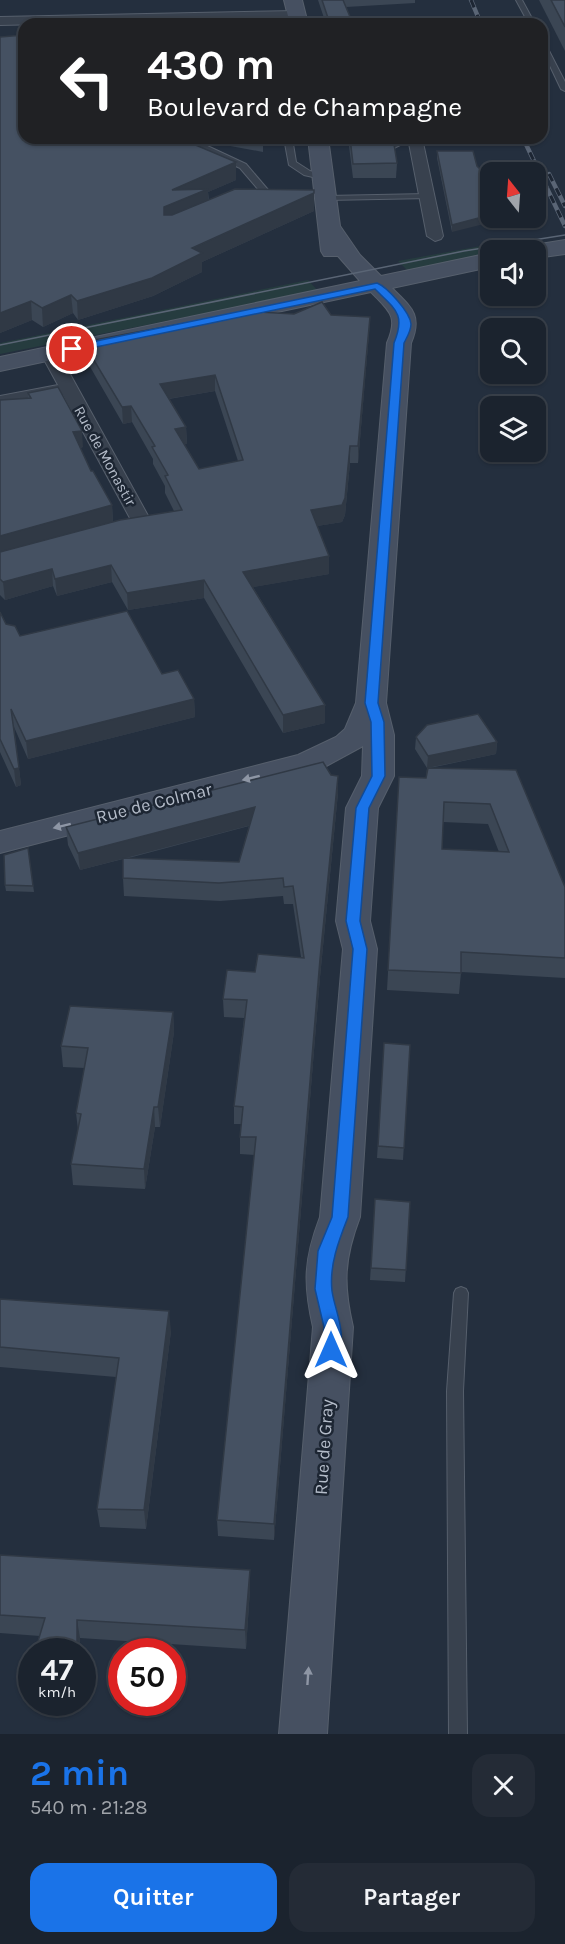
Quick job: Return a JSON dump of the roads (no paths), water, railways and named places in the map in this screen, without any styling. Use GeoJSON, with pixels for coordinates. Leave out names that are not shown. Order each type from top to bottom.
{"type":"FeatureCollection","features":[{"type":"Feature","properties":{"kind":"main road","name":"Rue de Gray"},"geometry":{"type":"LineString","coordinates":[[303,1734],[333,1327],[324,1289],[326,1251],[340,1217],[360,949],[353,921],[363,808],[378,776],[378,728],[371,703],[399,343],[389,320],[369,287],[333,255],[319,144]]}},
{"type":"Feature","properties":{"kind":"main road"},"geometry":{"type":"LineString","coordinates":[[546,250],[565,247]]}},
{"type":"Feature","properties":{"kind":"main road"},"geometry":{"type":"LineString","coordinates":[[0,364],[480,262]]}},
{"type":"Feature","properties":{"kind":"main road","name":"Rue de Colmar"},"geometry":{"type":"LineString","coordinates":[[0,842],[308,763],[353,739],[358,734],[371,703]]}},
{"type":"Feature","properties":{"kind":"main road","name":"Rue de Colmar"},"geometry":{"type":"LineString","coordinates":[[308,763],[342,762],[349,766],[357,774],[363,808]]}},
{"type":"Feature","properties":{"kind":"street"},"geometry":{"type":"LineString","coordinates":[[0,21],[18,21]]}},
{"type":"Feature","properties":{"kind":"street"},"geometry":{"type":"LineString","coordinates":[[416,144],[435,236]]}},
{"type":"Feature","properties":{"kind":"street","name":"Rue de Monastir"},"geometry":{"type":"LineString","coordinates":[[50,354],[142,523],[98,535]]}},
{"type":"Feature","properties":{"kind":"street"},"geometry":{"type":"LineString","coordinates":[[0,401],[68,388]]}},
{"type":"Feature","properties":{"kind":"lane"},"geometry":{"type":"LineString","coordinates":[[519,0],[529,18]]}},
{"type":"Feature","properties":{"kind":"lane"},"geometry":{"type":"LineString","coordinates":[[548,55],[565,88]]}},
{"type":"Feature","properties":{"kind":"lane"},"geometry":{"type":"LineString","coordinates":[[289,144],[292,163],[307,172],[324,196],[427,196]]}},
{"type":"Feature","properties":{"kind":"lane"},"geometry":{"type":"LineString","coordinates":[[392,147],[398,144]]}},
{"type":"Feature","properties":{"kind":"lane"},"geometry":{"type":"LineString","coordinates":[[198,146],[243,166],[277,201],[263,200]]}},
{"type":"Feature","properties":{"kind":"lane"},"geometry":{"type":"LineString","coordinates":[[459,1734],[455,1391],[461,1293]]}},
{"type":"Feature","properties":{"kind":"tram line"},"geometry":{"type":"LineString","coordinates":[[0,345],[464,251],[565,235]]}},
{"type":"Feature","properties":{"kind":"railway"},"geometry":{"type":"LineString","coordinates":[[471,0],[478,18]]}},
{"type":"Feature","properties":{"kind":"railway"},"geometry":{"type":"LineString","coordinates":[[526,144],[565,226]]}},
{"type":"Feature","properties":{"kind":"railway"},"geometry":{"type":"LineString","coordinates":[[549,174],[565,206]]}}]}
